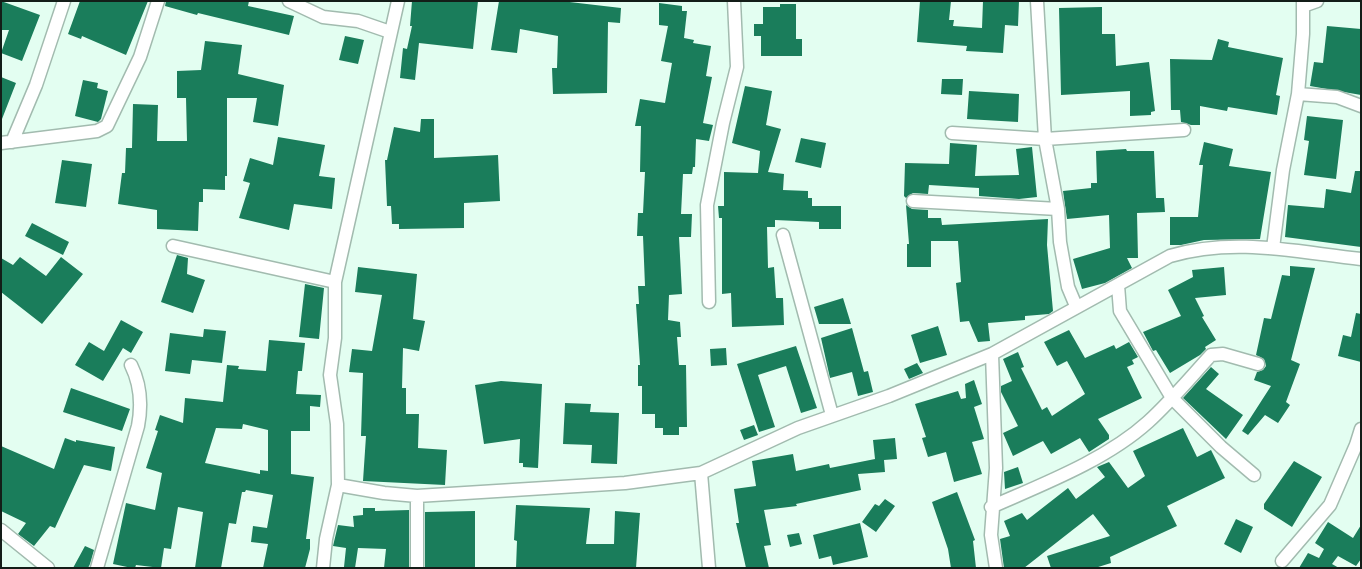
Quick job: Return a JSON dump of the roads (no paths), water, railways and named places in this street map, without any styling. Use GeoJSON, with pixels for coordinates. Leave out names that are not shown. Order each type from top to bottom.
{"type":"FeatureCollection","features":[{"type":"Feature","properties":{"kind":"street"},"geometry":{"type":"LineString","coordinates":[[7,142],[36,85],[64,1]]}},
{"type":"Feature","properties":{"kind":"street"},"geometry":{"type":"LineString","coordinates":[[7,142],[98,131],[107,126],[140,57],[158,1]]}},
{"type":"Feature","properties":{"kind":"street"},"geometry":{"type":"LineString","coordinates":[[289,1],[323,17],[358,21],[390,32]]}},
{"type":"Feature","properties":{"kind":"street"},"geometry":{"type":"LineString","coordinates":[[322,568],[326,539],[338,486],[337,424],[330,375],[335,338],[336,282],[398,1]]}},
{"type":"Feature","properties":{"kind":"street"},"geometry":{"type":"LineString","coordinates":[[709,302],[707,205],[721,131],[737,67],[734,1]]}},
{"type":"Feature","properties":{"kind":"street"},"geometry":{"type":"LineString","coordinates":[[1037,1],[1045,139],[1058,209],[1060,242],[1068,287],[1076,306]]}},
{"type":"Feature","properties":{"kind":"street"},"geometry":{"type":"LineString","coordinates":[[1273,248],[1283,170],[1298,94],[1303,34],[1303,4],[1317,1]]}},
{"type":"Feature","properties":{"kind":"street"},"geometry":{"type":"LineString","coordinates":[[1298,94],[1337,97],[1361,106]]}},
{"type":"Feature","properties":{"kind":"street"},"geometry":{"type":"LineString","coordinates":[[952,133],[1045,139],[1184,130]]}},
{"type":"Feature","properties":{"kind":"street"},"geometry":{"type":"LineString","coordinates":[[912,201],[1058,209]]}},
{"type":"Feature","properties":{"kind":"street"},"geometry":{"type":"LineString","coordinates":[[783,235],[832,415]]}},
{"type":"Feature","properties":{"kind":"street"},"geometry":{"type":"LineString","coordinates":[[338,486],[417,496],[625,483],[701,473],[732,457],[832,415],[889,396],[992,354],[1161,260],[1196,248],[1221,245],[1273,248],[1361,259]]}},
{"type":"Feature","properties":{"kind":"street"},"geometry":{"type":"LineString","coordinates":[[173,246],[336,282]]}},
{"type":"Feature","properties":{"kind":"street"},"geometry":{"type":"LineString","coordinates":[[1118,285],[1120,311],[1172,398],[1221,447],[1254,475]]}},
{"type":"Feature","properties":{"kind":"street"},"geometry":{"type":"LineString","coordinates":[[992,354],[996,468],[991,507],[991,535],[996,568]]}},
{"type":"Feature","properties":{"kind":"street"},"geometry":{"type":"LineString","coordinates":[[991,507],[1065,474],[1106,451],[1147,423],[1211,355],[1223,354],[1258,364]]}},
{"type":"Feature","properties":{"kind":"street"},"geometry":{"type":"LineString","coordinates":[[97,568],[138,426],[141,407],[137,376],[132,365]]}},
{"type":"Feature","properties":{"kind":"street"},"geometry":{"type":"LineString","coordinates":[[1282,561],[1330,504],[1359,445],[1361,429]]}},
{"type":"Feature","properties":{"kind":"street"},"geometry":{"type":"LineString","coordinates":[[701,473],[709,568]]}},
{"type":"Feature","properties":{"kind":"street"},"geometry":{"type":"LineString","coordinates":[[417,496],[417,568]]}},
{"type":"Feature","properties":{"kind":"street"},"geometry":{"type":"LineString","coordinates":[[1,530],[48,568]]}}]}
